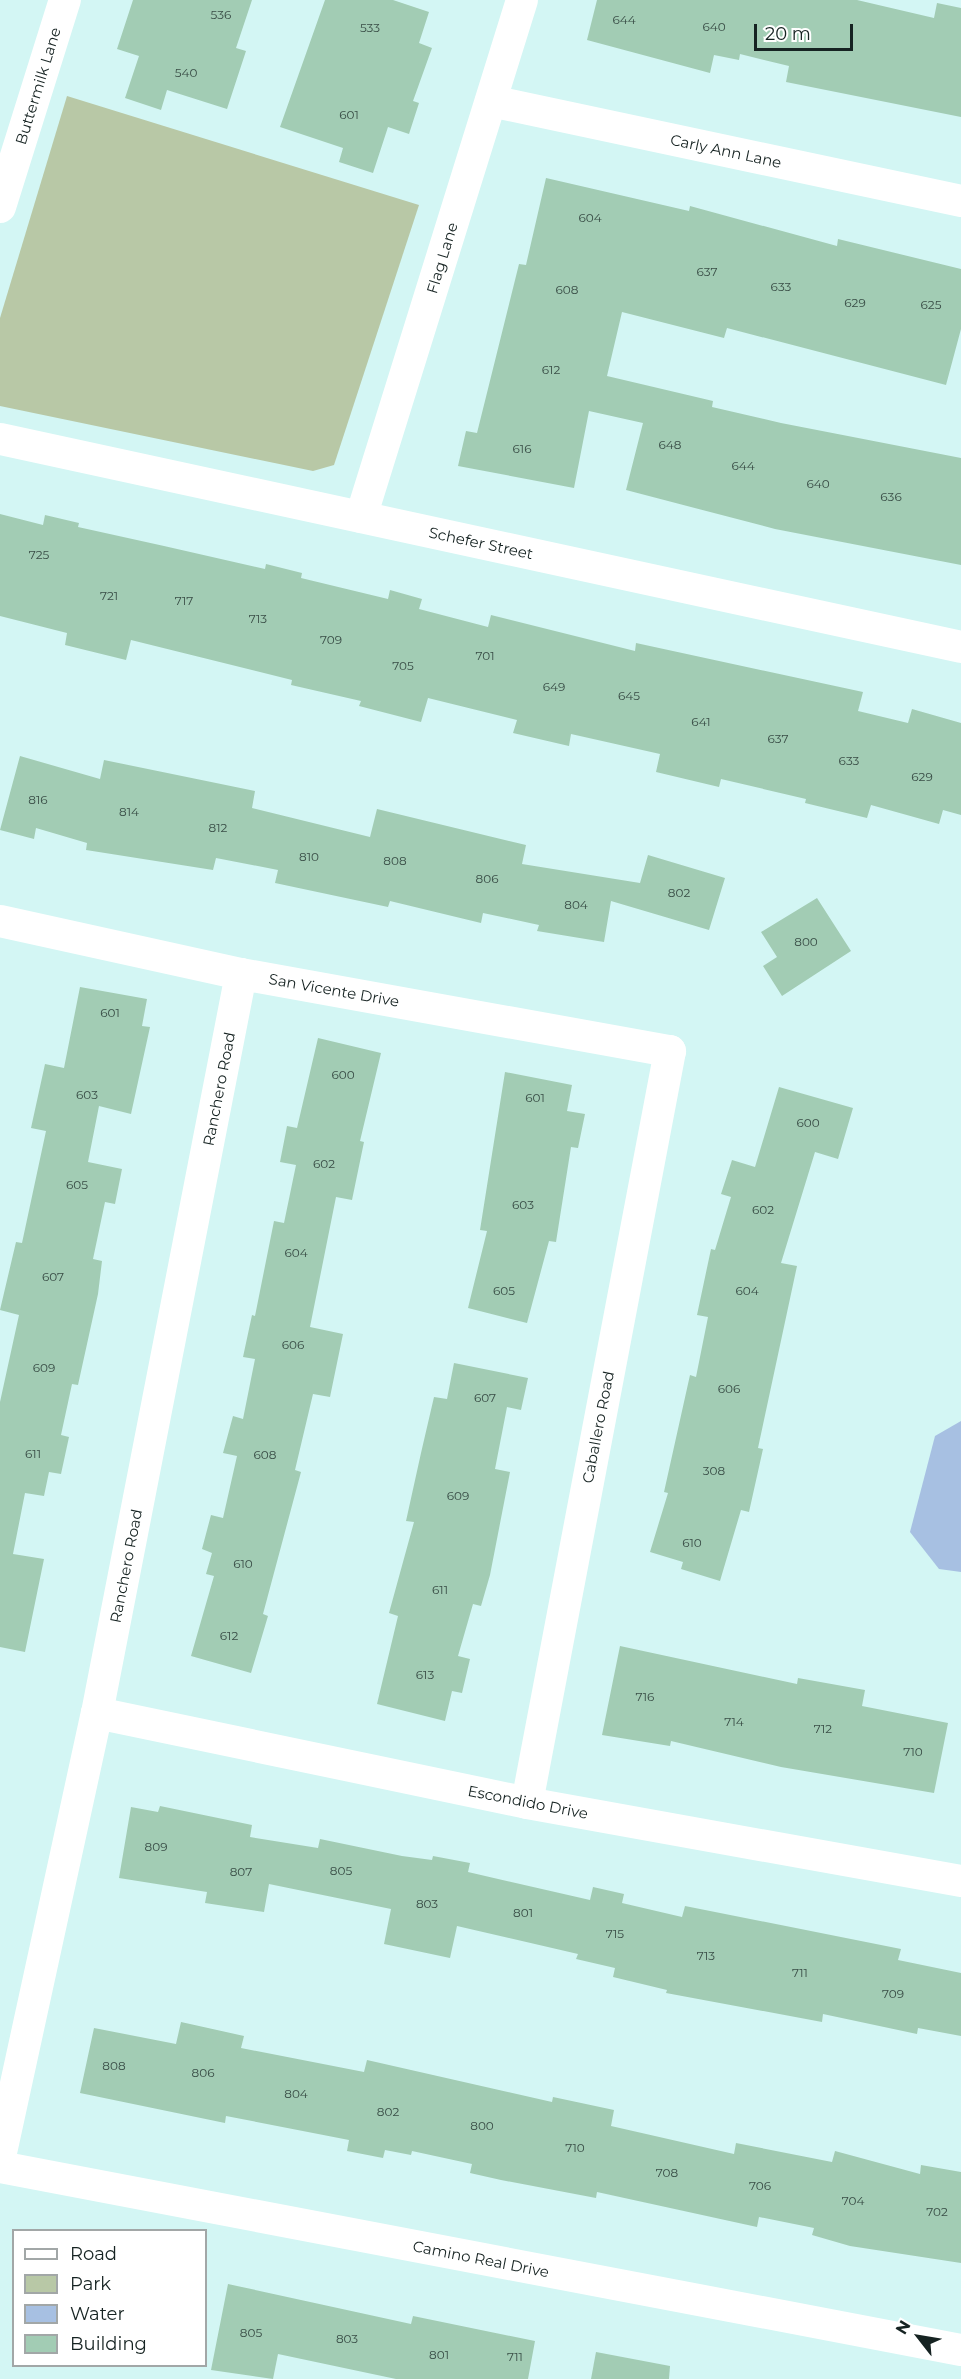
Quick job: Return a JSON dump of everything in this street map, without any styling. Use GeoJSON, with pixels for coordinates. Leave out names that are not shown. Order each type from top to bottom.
{"type":"FeatureCollection","features":[{"type":"Feature","properties":{"kind":"street","name":"Buttermilk Lane"},"geometry":{"type":"LineString","coordinates":[[0,207],[65,0]]}},
{"type":"Feature","properties":{"kind":"street","name":"Flag Lane"},"geometry":{"type":"LineString","coordinates":[[361,517],[522,0]]}},
{"type":"Feature","properties":{"kind":"street","name":"Carly Ann Lane"},"geometry":{"type":"LineString","coordinates":[[491,100],[961,201]]}},
{"type":"Feature","properties":{"kind":"street","name":"Schefer Street"},"geometry":{"type":"LineString","coordinates":[[0,439],[961,647]]}},
{"type":"Feature","properties":{"kind":"street","name":"San Vicente Drive"},"geometry":{"type":"LineString","coordinates":[[0,921],[241,974],[670,1051]]}},
{"type":"Feature","properties":{"kind":"street","name":"Ranchero Road"},"geometry":{"type":"LineString","coordinates":[[0,2157],[98,1713],[241,974]]}},
{"type":"Feature","properties":{"kind":"street","name":"Caballero Road"},"geometry":{"type":"LineString","coordinates":[[527,1803],[670,1051]]}},
{"type":"Feature","properties":{"kind":"street","name":"Escondido Drive"},"geometry":{"type":"LineString","coordinates":[[98,1713],[527,1803],[961,1881]]}},
{"type":"Feature","properties":{"kind":"street","name":"Camino Real Drive"},"geometry":{"type":"LineString","coordinates":[[0,2167],[961,2350]]}},
{"type":"Feature","properties":{"kind":"green space"},"geometry":{"type":"Polygon","coordinates":[[[67,96],[419,205],[334,465],[313,471],[0,406],[0,318],[67,96]]]}},
{"type":"Feature","properties":{"kind":"water"},"geometry":{"type":"Polygon","coordinates":[[[961,1421],[961,1572],[939,1569],[910,1532],[935,1436],[961,1421]]]}},
{"type":"Feature","properties":{"kind":"building"},"geometry":{"type":"Polygon","coordinates":[[[133,0],[252,0],[236,48],[246,51],[227,109],[167,90],[161,110],[125,98],[139,56],[117,49],[133,0]]]}},
{"type":"Feature","properties":{"kind":"building"},"geometry":{"type":"Polygon","coordinates":[[[325,0],[393,0],[429,12],[419,43],[432,48],[413,101],[419,103],[409,134],[388,127],[373,173],[339,162],[343,148],[280,127],[325,0]]]}},
{"type":"Feature","properties":{"kind":"building"},"geometry":{"type":"Polygon","coordinates":[[[597,0],[857,0],[934,18],[937,3],[961,8],[961,117],[786,82],[789,66],[740,54],[739,60],[714,55],[710,73],[587,40],[597,0]]]}},
{"type":"Feature","properties":{"kind":"building"},"geometry":{"type":"Polygon","coordinates":[[[546,178],[689,211],[690,206],[837,246],[838,239],[961,269],[961,329],[946,385],[727,328],[724,338],[622,312],[607,376],[713,401],[712,407],[781,423],[961,458],[961,565],[775,529],[626,490],[643,423],[589,411],[574,488],[458,466],[466,431],[477,433],[519,264],[526,265],[546,178]]]}},
{"type":"Feature","properties":{"kind":"building"},"geometry":{"type":"Polygon","coordinates":[[[0,514],[43,525],[45,515],[79,523],[78,527],[265,569],[266,564],[302,573],[301,578],[388,599],[390,590],[422,599],[419,609],[488,627],[491,615],[635,651],[636,643],[863,692],[858,711],[908,723],[912,709],[961,723],[961,815],[943,810],[939,824],[871,805],[867,818],[805,803],[806,799],[721,779],[719,787],[656,772],[660,754],[571,734],[569,746],[513,733],[517,720],[428,698],[421,722],[359,706],[361,701],[291,685],[292,680],[131,640],[126,660],[65,645],[67,633],[0,616],[0,514]]]}},
{"type":"Feature","properties":{"kind":"building"},"geometry":{"type":"Polygon","coordinates":[[[20,756],[100,779],[104,760],[255,791],[252,808],[370,837],[377,809],[526,845],[522,864],[640,883],[648,855],[725,878],[709,930],[611,901],[604,942],[537,931],[539,925],[483,913],[481,923],[390,901],[388,907],[275,883],[278,870],[216,858],[213,870],[86,850],[87,843],[36,828],[34,839],[0,830],[20,756]]]}},
{"type":"Feature","properties":{"kind":"building"},"geometry":{"type":"Polygon","coordinates":[[[817,898],[851,951],[782,996],[763,966],[777,957],[761,932],[817,898]]]}},
{"type":"Feature","properties":{"kind":"building"},"geometry":{"type":"Polygon","coordinates":[[[80,987],[147,999],[142,1026],[150,1027],[131,1114],[99,1106],[88,1162],[122,1169],[115,1204],[105,1202],[93,1259],[102,1261],[98,1294],[78,1385],[72,1384],[61,1435],[69,1437],[61,1474],[49,1472],[44,1496],[25,1493],[13,1554],[44,1559],[25,1652],[0,1647],[0,1402],[19,1315],[0,1310],[16,1242],[22,1243],[46,1131],[31,1128],[45,1064],[64,1068],[80,987]]]}},
{"type":"Feature","properties":{"kind":"building"},"geometry":{"type":"Polygon","coordinates":[[[318,1038],[381,1053],[360,1141],[364,1142],[352,1200],[336,1197],[310,1327],[343,1334],[330,1397],[313,1394],[295,1470],[301,1472],[263,1614],[268,1616],[251,1673],[191,1656],[214,1576],[206,1574],[212,1553],[202,1549],[211,1515],[223,1518],[237,1456],[223,1453],[233,1416],[243,1419],[255,1359],[243,1357],[252,1315],[255,1316],[274,1221],[284,1223],[296,1165],[280,1162],[287,1126],[297,1128],[318,1038]]]}},
{"type":"Feature","properties":{"kind":"building"},"geometry":{"type":"Polygon","coordinates":[[[505,1072],[572,1085],[567,1111],[585,1114],[578,1148],[571,1147],[556,1242],[549,1241],[527,1323],[468,1308],[487,1231],[480,1230],[505,1072]]]}},
{"type":"Feature","properties":{"kind":"building"},"geometry":{"type":"Polygon","coordinates":[[[779,1087],[853,1108],[838,1159],[815,1152],[781,1263],[797,1266],[758,1448],[763,1449],[749,1512],[741,1510],[720,1581],[681,1569],[683,1562],[650,1552],[668,1493],[664,1492],[690,1375],[696,1377],[708,1317],[697,1315],[711,1249],[715,1250],[731,1197],[721,1194],[732,1160],[755,1167],[779,1087]]]}},
{"type":"Feature","properties":{"kind":"building"},"geometry":{"type":"Polygon","coordinates":[[[454,1363],[528,1378],[521,1410],[507,1407],[495,1469],[510,1472],[490,1575],[481,1606],[473,1604],[458,1656],[470,1659],[462,1693],[452,1691],[445,1721],[377,1704],[398,1616],[389,1613],[414,1522],[406,1521],[421,1453],[434,1397],[447,1399],[454,1363]]]}},
{"type":"Feature","properties":{"kind":"building"},"geometry":{"type":"Polygon","coordinates":[[[620,1646],[797,1684],[798,1678],[865,1690],[862,1706],[948,1723],[934,1793],[781,1767],[671,1741],[670,1746],[602,1735],[620,1646]]]}},
{"type":"Feature","properties":{"kind":"building"},"geometry":{"type":"Polygon","coordinates":[[[160,1806],[252,1825],[250,1837],[318,1848],[320,1839],[402,1856],[432,1860],[433,1856],[470,1863],[468,1872],[590,1900],[593,1887],[624,1894],[622,1903],[682,1917],[685,1906],[901,1949],[898,1960],[961,1973],[961,2036],[918,2028],[917,2034],[823,2014],[822,2022],[666,1993],[667,1990],[613,1977],[615,1968],[576,1959],[578,1954],[457,1926],[450,1958],[384,1944],[391,1909],[269,1884],[264,1912],[205,1903],[207,1892],[119,1878],[131,1807],[158,1812],[160,1806]]]}},
{"type":"Feature","properties":{"kind":"building"},"geometry":{"type":"Polygon","coordinates":[[[181,2022],[244,2036],[241,2048],[364,2072],[367,2060],[552,2102],[553,2097],[614,2110],[611,2126],[734,2154],[736,2143],[832,2162],[835,2151],[920,2174],[921,2165],[961,2172],[961,2263],[850,2246],[812,2235],[814,2228],[759,2217],[757,2227],[597,2192],[596,2198],[470,2173],[472,2164],[412,2151],[411,2155],[385,2150],[383,2158],[347,2151],[349,2140],[226,2116],[225,2123],[80,2093],[94,2028],[176,2044],[181,2022]]]}},
{"type":"Feature","properties":{"kind":"building"},"geometry":{"type":"Polygon","coordinates":[[[228,2284],[411,2324],[413,2316],[535,2341],[528,2379],[396,2379],[278,2354],[273,2379],[211,2370],[228,2284]]]}},
{"type":"Feature","properties":{"kind":"building"},"geometry":{"type":"Polygon","coordinates":[[[596,2352],[670,2366],[669,2379],[591,2379],[596,2352]]]}}]}
